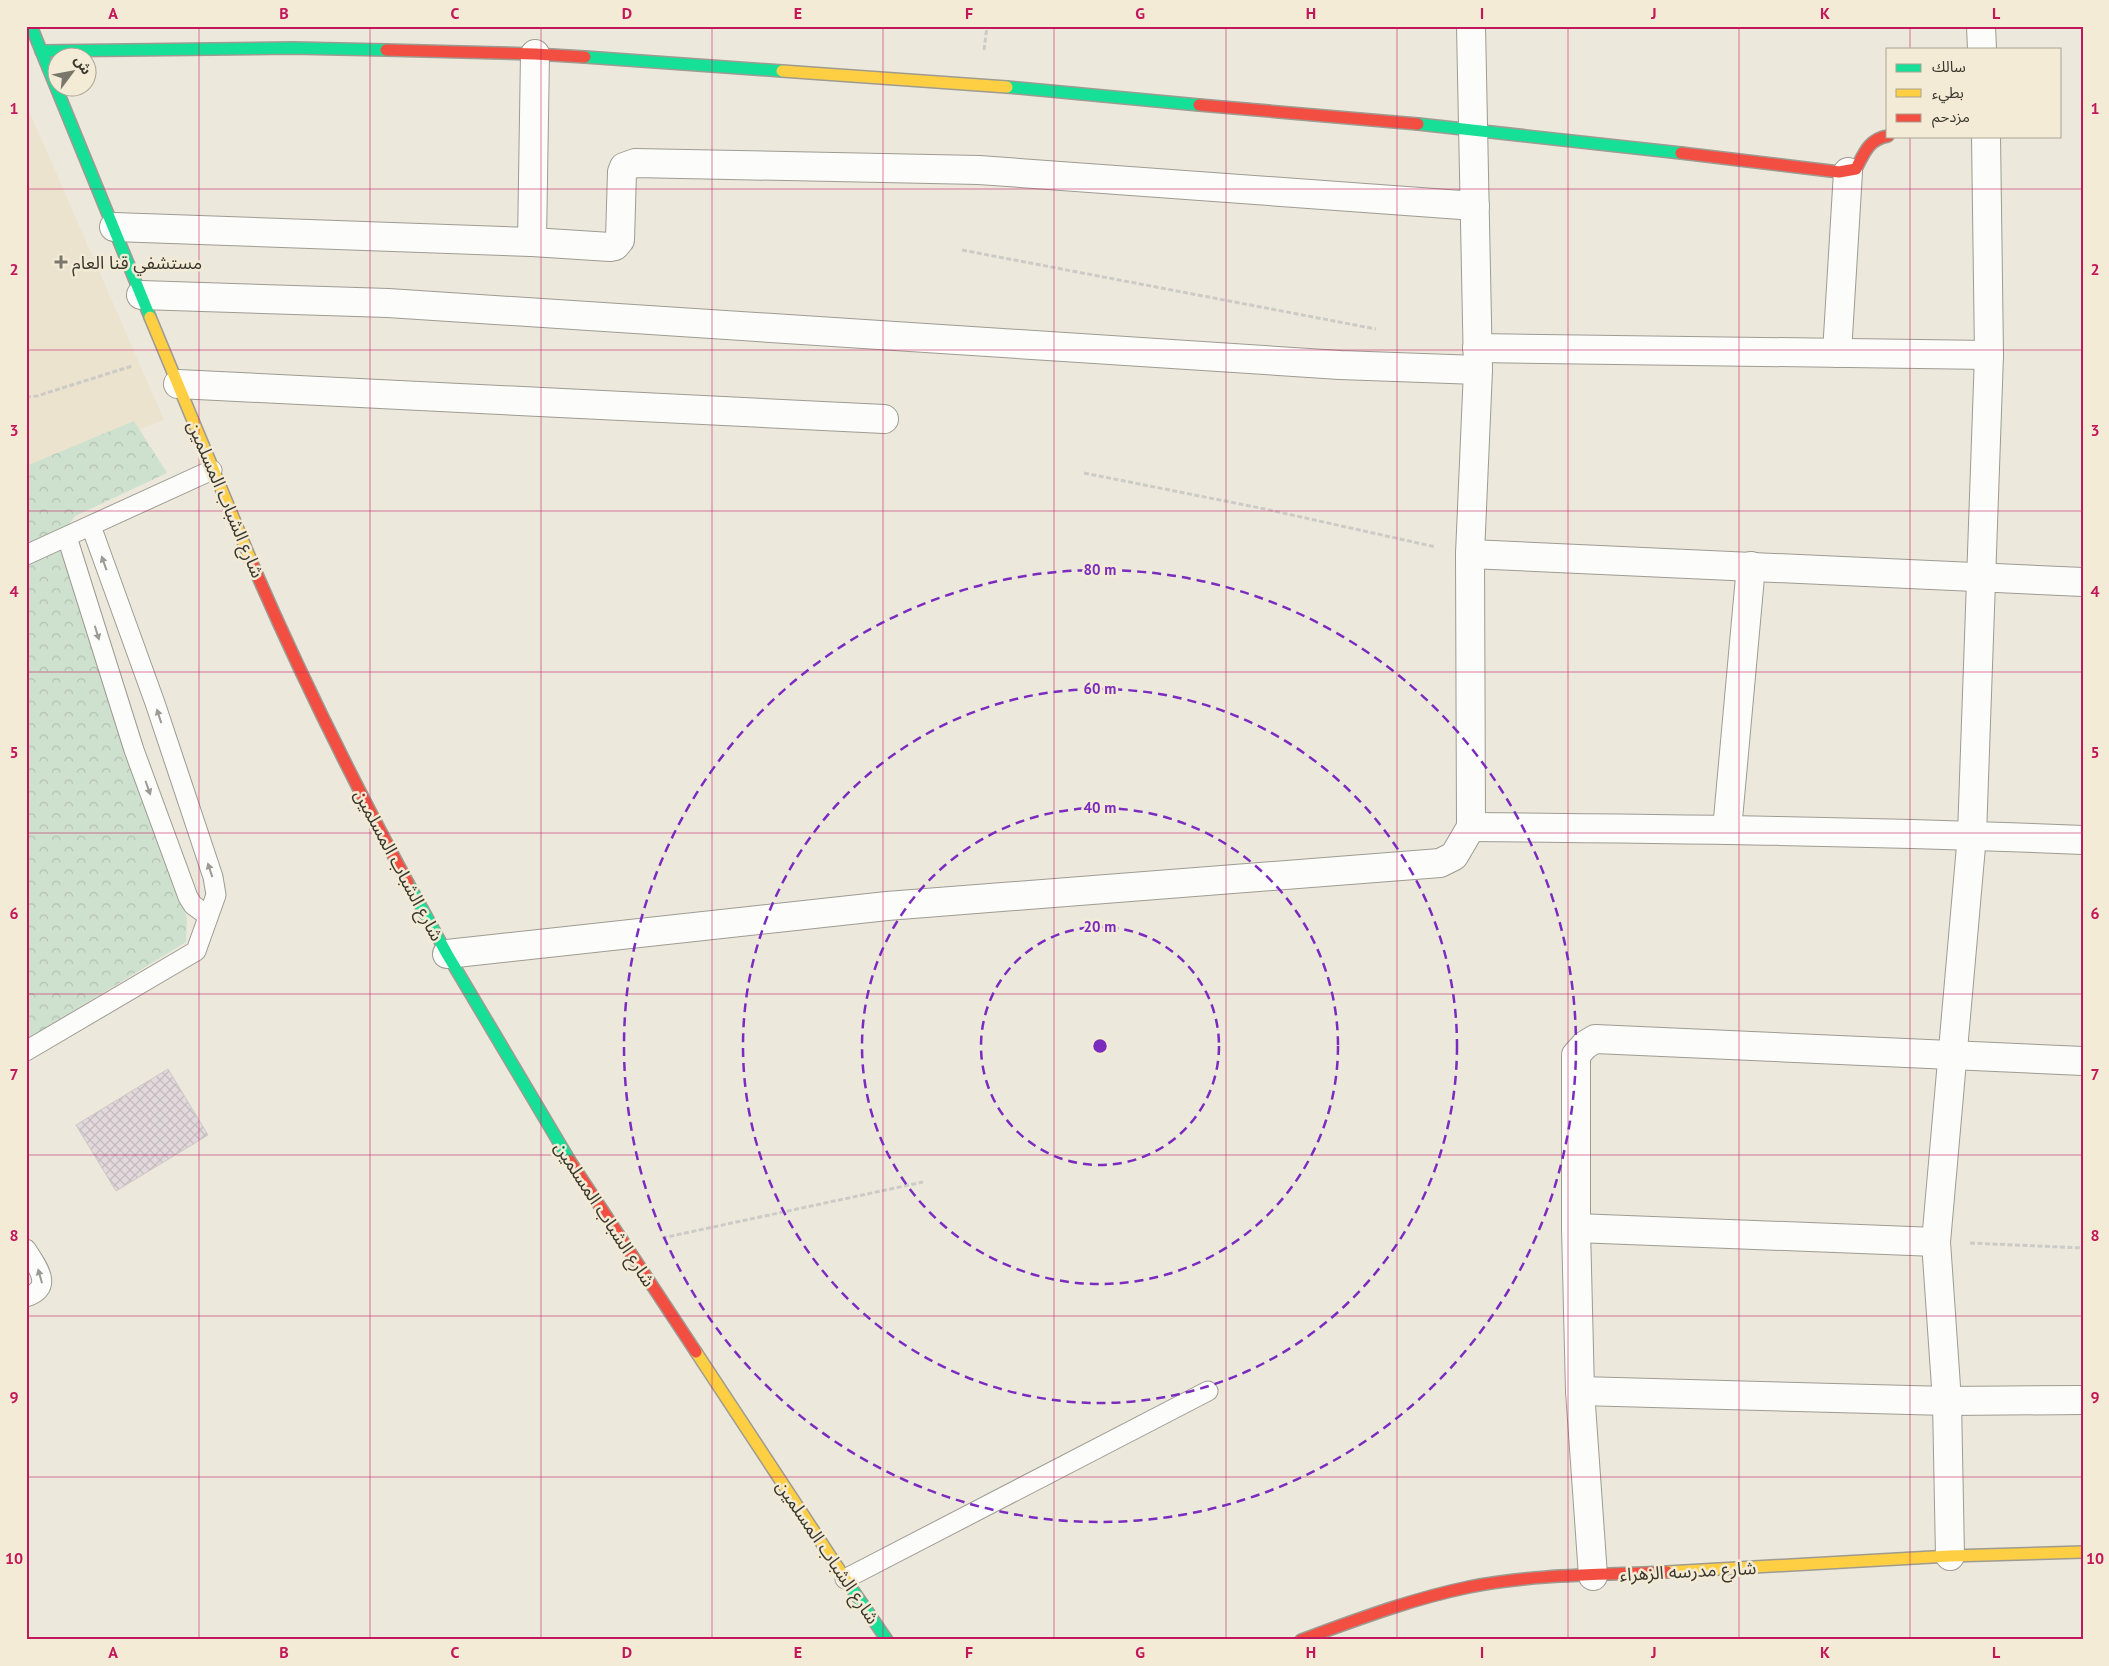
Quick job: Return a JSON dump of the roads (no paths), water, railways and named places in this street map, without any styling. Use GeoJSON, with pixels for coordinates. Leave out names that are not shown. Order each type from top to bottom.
{"type":"FeatureCollection","features":[{"type":"Feature","properties":{"kind":"street","name":"شارع الشباب المسلمين"},"geometry":{"type":"LineString","coordinates":[[31,26],[212,470],[283,635],[357,787],[447,954],[558,1143],[887,1640]]}},
{"type":"Feature","properties":{"kind":"street"},"geometry":{"type":"LineString","coordinates":[[447,954],[887,906],[1440,864],[1454,856],[1470,827],[1470,554],[1478,359],[1471,26]]}},
{"type":"Feature","properties":{"kind":"street"},"geometry":{"type":"LineString","coordinates":[[1981,26],[1982,48]]}},
{"type":"Feature","properties":{"kind":"street"},"geometry":{"type":"LineString","coordinates":[[41,51],[293,48],[535,54],[979,85],[1474,129],[1840,172],[1856,170],[1872,140],[1878,136],[1886,136]]}},
{"type":"Feature","properties":{"kind":"street"},"geometry":{"type":"LineString","coordinates":[[532,242],[535,54]]}},
{"type":"Feature","properties":{"kind":"street"},"geometry":{"type":"LineString","coordinates":[[1950,1556],[1947,1400],[1936,1242],[1972,835],[1989,355],[1986,138]]}},
{"type":"Feature","properties":{"kind":"street"},"geometry":{"type":"LineString","coordinates":[[114,227],[532,242],[610,247],[615,246],[620,240],[622,172],[624,167],[635,162],[979,170],[1475,206]]}},
{"type":"Feature","properties":{"kind":"street"},"geometry":{"type":"LineString","coordinates":[[1837,353],[1848,172]]}},
{"type":"Feature","properties":{"kind":"street"},"geometry":{"type":"LineString","coordinates":[[141,295],[388,303],[1340,365],[1478,359],[1837,353],[1989,355]]}},
{"type":"Feature","properties":{"kind":"street"},"geometry":{"type":"LineString","coordinates":[[178,384],[884,419]]}},
{"type":"Feature","properties":{"kind":"street"},"geometry":{"type":"LineString","coordinates":[[1470,554],[2083,582]]}},
{"type":"Feature","properties":{"kind":"street"},"geometry":{"type":"LineString","coordinates":[[1727,830],[1751,566]]}},
{"type":"Feature","properties":{"kind":"street"},"geometry":{"type":"LineString","coordinates":[[1470,827],[1972,835],[2083,840]]}},
{"type":"Feature","properties":{"kind":"street"},"geometry":{"type":"LineString","coordinates":[[1593,1576],[1580,1391],[1576,1228],[1576,1055],[1585,1045],[1595,1039],[2083,1061]]}},
{"type":"Feature","properties":{"kind":"street"},"geometry":{"type":"LineString","coordinates":[[1576,1228],[1936,1242]]}},
{"type":"Feature","properties":{"kind":"street"},"geometry":{"type":"LineString","coordinates":[[1580,1391],[1947,1400],[2083,1400]]}},
{"type":"Feature","properties":{"kind":"street","name":"شارع مدرسه الزهراء"},"geometry":{"type":"LineString","coordinates":[[1301,1640],[1410,1602],[1470,1587],[1531,1578],[1950,1556],[2083,1552]]}},
{"type":"Feature","properties":{"kind":"lane"},"geometry":{"type":"LineString","coordinates":[[26,555],[212,470]]}},
{"type":"Feature","properties":{"kind":"lane"},"geometry":{"type":"LineString","coordinates":[[26,1051],[196,951],[216,895],[213,877],[135,647],[91,526]]}},
{"type":"Feature","properties":{"kind":"lane"},"geometry":{"type":"LineString","coordinates":[[67,537],[134,750],[188,897],[193,905],[208,916]]}},
{"type":"Feature","properties":{"kind":"lane"},"geometry":{"type":"LineString","coordinates":[[104,656],[135,647]]}},
{"type":"Feature","properties":{"kind":"lane"},"geometry":{"type":"LineString","coordinates":[[26,1249],[42,1275],[42,1284],[35,1295],[26,1297]]}},
{"type":"Feature","properties":{"kind":"lane"},"geometry":{"type":"LineString","coordinates":[[845,1579],[1208,1391]]}},
{"type":"Feature","properties":{"kind":"place","name":"مستشفي قنا العام"},"geometry":{"type":"Point","coordinates":[61,262]}}]}
